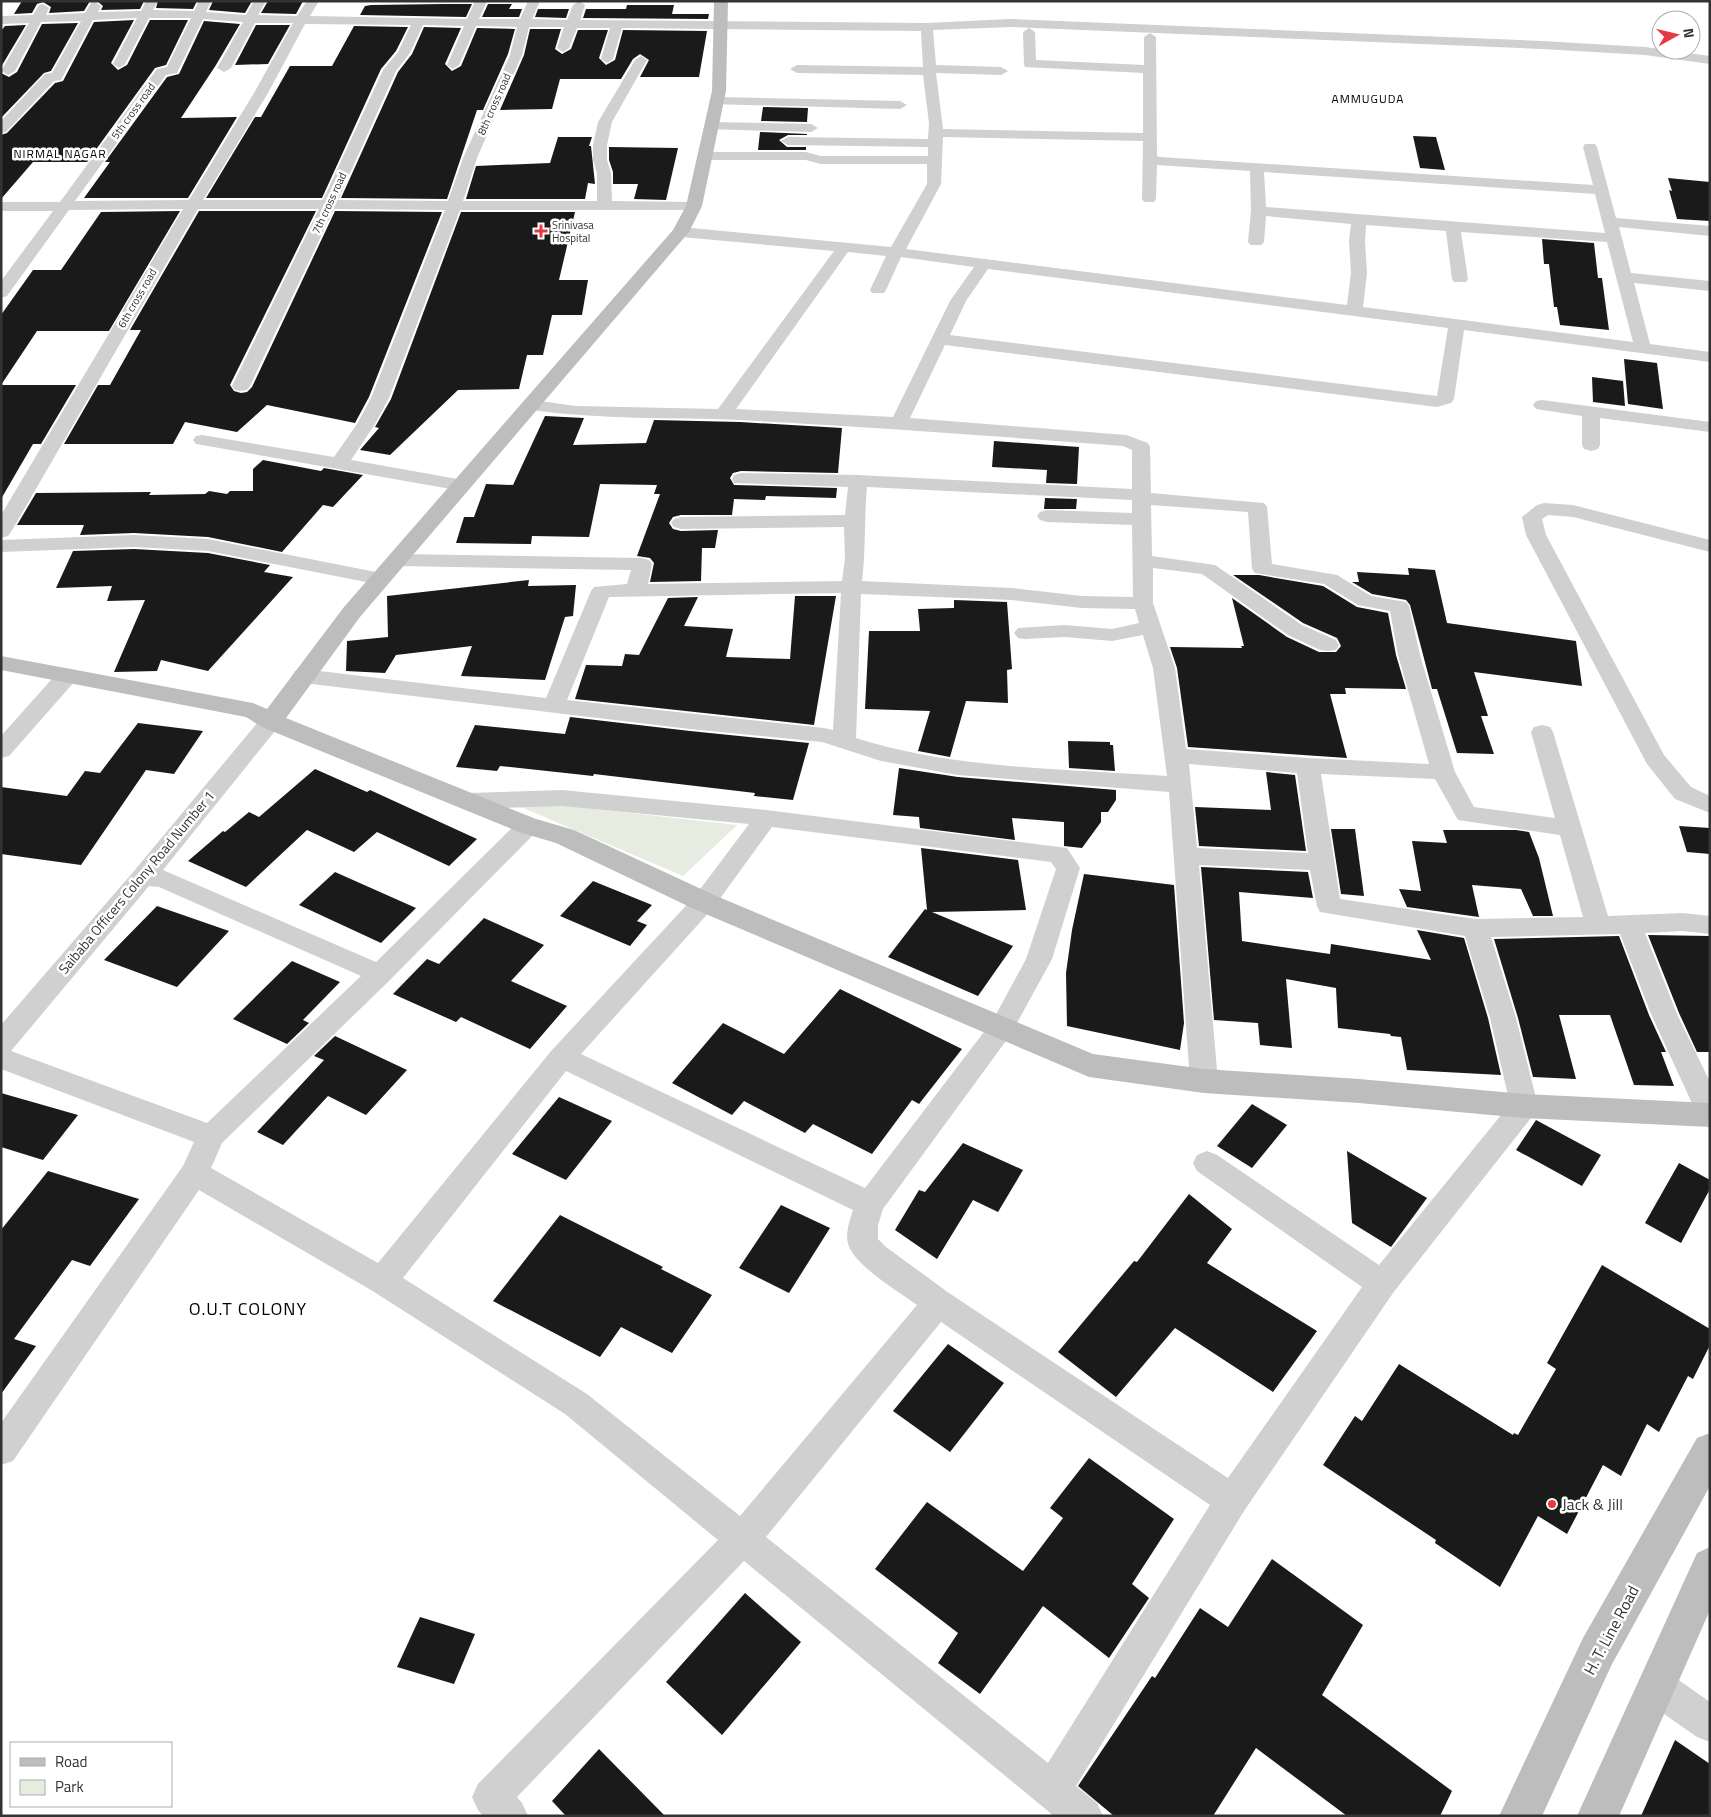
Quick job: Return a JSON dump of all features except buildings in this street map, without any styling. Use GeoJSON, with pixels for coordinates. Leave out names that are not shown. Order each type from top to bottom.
{"type":"FeatureCollection","features":[{"type":"Feature","properties":{"kind":"street"},"geometry":{"type":"LineString","coordinates":[[47,1],[5,75],[26,78],[56,76],[97,1]]}},
{"type":"Feature","properties":{"kind":"street"},"geometry":{"type":"LineString","coordinates":[[119,64],[152,1]]}},
{"type":"Feature","properties":{"kind":"street","name":"5th cross road"},"geometry":{"type":"LineString","coordinates":[[1,293],[162,72],[172,70],[205,1]]}},
{"type":"Feature","properties":{"kind":"street"},"geometry":{"type":"LineString","coordinates":[[224,68],[260,1]]}},
{"type":"Feature","properties":{"kind":"street"},"geometry":{"type":"LineString","coordinates":[[301,19],[313,1]]}},
{"type":"Feature","properties":{"kind":"street"},"geometry":{"type":"LineString","coordinates":[[453,65],[481,1]]}},
{"type":"Feature","properties":{"kind":"street"},"geometry":{"type":"LineString","coordinates":[[270,721],[352,612],[681,232],[694,206],[719,90],[721,1]]}},
{"type":"Feature","properties":{"kind":"street","name":"8th cross road"},"geometry":{"type":"LineString","coordinates":[[339,464],[366,424],[380,398],[454,206],[470,158],[516,55],[524,23],[534,2]]}},
{"type":"Feature","properties":{"kind":"street"},"geometry":{"type":"LineString","coordinates":[[563,48],[579,5]]}},
{"type":"Feature","properties":{"kind":"street"},"geometry":{"type":"LineString","coordinates":[[356,20],[362,8]]}},
{"type":"Feature","properties":{"kind":"street"},"geometry":{"type":"LineString","coordinates":[[1,20],[177,13],[251,19],[356,20],[412,17],[471,22],[617,25],[927,27],[1010,23],[1394,37],[1645,51],[1710,60]]}},
{"type":"Feature","properties":{"kind":"street","name":"7th cross road"},"geometry":{"type":"LineString","coordinates":[[240,386],[328,205],[390,70],[404,53],[412,17]]}},
{"type":"Feature","properties":{"kind":"street","name":"6th cross road"},"geometry":{"type":"LineString","coordinates":[[1,532],[192,204],[277,67],[301,19]]}},
{"type":"Feature","properties":{"kind":"street"},"geometry":{"type":"LineString","coordinates":[[607,59],[617,25]]}},
{"type":"Feature","properties":{"kind":"street"},"geometry":{"type":"LineString","coordinates":[[878,290],[896,252],[934,184],[935,160],[929,132],[936,123],[931,95],[927,27]]}},
{"type":"Feature","properties":{"kind":"street"},"geometry":{"type":"LineString","coordinates":[[1029,32],[1030,64],[1151,69]]}},
{"type":"Feature","properties":{"kind":"street"},"geometry":{"type":"LineString","coordinates":[[1149,198],[1150,37]]}},
{"type":"Feature","properties":{"kind":"street"},"geometry":{"type":"LineString","coordinates":[[605,206],[604,173],[600,160],[600,145],[605,122],[641,60]]}},
{"type":"Feature","properties":{"kind":"street"},"geometry":{"type":"LineString","coordinates":[[797,69],[1001,71]]}},
{"type":"Feature","properties":{"kind":"street"},"geometry":{"type":"LineString","coordinates":[[1,129],[50,77]]}},
{"type":"Feature","properties":{"kind":"street"},"geometry":{"type":"LineString","coordinates":[[711,127],[898,111]]}},
{"type":"Feature","properties":{"kind":"street"},"geometry":{"type":"LineString","coordinates":[[711,127],[929,132]]}},
{"type":"Feature","properties":{"kind":"street"},"geometry":{"type":"LineString","coordinates":[[711,127],[1149,137]]}},
{"type":"Feature","properties":{"kind":"street"},"geometry":{"type":"LineString","coordinates":[[711,127],[821,160],[935,160]]}},
{"type":"Feature","properties":{"kind":"street"},"geometry":{"type":"LineString","coordinates":[[1590,147],[1643,348]]}},
{"type":"Feature","properties":{"kind":"street"},"geometry":{"type":"LineString","coordinates":[[1150,158],[1165,162],[1600,190]]}},
{"type":"Feature","properties":{"kind":"street"},"geometry":{"type":"LineString","coordinates":[[1256,242],[1259,210],[1257,167]]}},
{"type":"Feature","properties":{"kind":"street"},"geometry":{"type":"LineString","coordinates":[[1,207],[192,204],[694,206]]}},
{"type":"Feature","properties":{"kind":"street"},"geometry":{"type":"LineString","coordinates":[[1259,210],[1359,220],[1613,238]]}},
{"type":"Feature","properties":{"kind":"street"},"geometry":{"type":"LineString","coordinates":[[1354,311],[1359,273],[1357,241],[1359,220]]}},
{"type":"Feature","properties":{"kind":"street"},"geometry":{"type":"LineString","coordinates":[[1609,222],[1710,231]]}},
{"type":"Feature","properties":{"kind":"street"},"geometry":{"type":"LineString","coordinates":[[1453,227],[1460,278]]}},
{"type":"Feature","properties":{"kind":"street"},"geometry":{"type":"LineString","coordinates":[[681,232],[896,252],[1710,357]]}},
{"type":"Feature","properties":{"kind":"street"},"geometry":{"type":"LineString","coordinates":[[723,414],[845,246]]}},
{"type":"Feature","properties":{"kind":"street"},"geometry":{"type":"LineString","coordinates":[[899,423],[958,301],[984,263]]}},
{"type":"Feature","properties":{"kind":"street"},"geometry":{"type":"LineString","coordinates":[[1624,277],[1710,286]]}},
{"type":"Feature","properties":{"kind":"street"},"geometry":{"type":"LineString","coordinates":[[941,339],[1437,402],[1445,399],[1457,324]]}},
{"type":"Feature","properties":{"kind":"street"},"geometry":{"type":"LineString","coordinates":[[1542,405],[1710,427]]}},
{"type":"Feature","properties":{"kind":"street"},"geometry":{"type":"LineString","coordinates":[[532,406],[576,411],[723,414],[899,423],[1126,441],[1142,447],[1141,496],[1144,603],[1164,668],[1180,785],[1204,1081]]}},
{"type":"Feature","properties":{"kind":"street"},"geometry":{"type":"LineString","coordinates":[[1590,412],[1591,445]]}},
{"type":"Feature","properties":{"kind":"street"},"geometry":{"type":"LineString","coordinates":[[202,440],[462,485]]}},
{"type":"Feature","properties":{"kind":"street"},"geometry":{"type":"LineString","coordinates":[[741,479],[858,481],[1141,496],[1257,508],[1262,569],[1330,579],[1365,602],[1399,606],[1409,655],[1443,772],[1466,814],[1570,828]]}},
{"type":"Feature","properties":{"kind":"street"},"geometry":{"type":"LineString","coordinates":[[844,742],[851,621],[851,587],[855,560],[854,521],[858,481]]}},
{"type":"Feature","properties":{"kind":"street"},"geometry":{"type":"LineString","coordinates":[[1710,546],[1573,511],[1544,509],[1532,517],[1536,535],[1655,759],[1683,793],[1710,805]]}},
{"type":"Feature","properties":{"kind":"street"},"geometry":{"type":"LineString","coordinates":[[1046,516],[1142,519]]}},
{"type":"Feature","properties":{"kind":"street"},"geometry":{"type":"LineString","coordinates":[[681,523],[854,521]]}},
{"type":"Feature","properties":{"kind":"street"},"geometry":{"type":"LineString","coordinates":[[1,546],[134,541],[208,545],[381,579]]}},
{"type":"Feature","properties":{"kind":"street"},"geometry":{"type":"LineString","coordinates":[[398,560],[642,564],[636,591]]}},
{"type":"Feature","properties":{"kind":"street"},"geometry":{"type":"LineString","coordinates":[[1144,561],[1208,569],[1295,630],[1328,645]]}},
{"type":"Feature","properties":{"kind":"street"},"geometry":{"type":"LineString","coordinates":[[554,706],[601,591],[851,587],[1012,594],[1082,602],[1144,603]]}},
{"type":"Feature","properties":{"kind":"street"},"geometry":{"type":"LineString","coordinates":[[1026,633],[1065,631],[1112,635],[1152,627]]}},
{"type":"Feature","properties":{"kind":"street"},"geometry":{"type":"LineString","coordinates":[[1,663],[253,711],[270,721],[528,826],[565,836],[704,902],[1089,1064],[1204,1081],[1359,1091],[1524,1106],[1710,1114],[1664,1014],[1629,924]]}},
{"type":"Feature","properties":{"kind":"street"},"geometry":{"type":"LineString","coordinates":[[1,751],[67,676]]}},
{"type":"Feature","properties":{"kind":"street"},"geometry":{"type":"LineString","coordinates":[[303,676],[554,706],[824,735],[882,754],[958,767],[1180,785]]}},
{"type":"Feature","properties":{"kind":"street","name":"Saibaba Officers Colony Road Number 1"},"geometry":{"type":"LineString","coordinates":[[1,1044],[143,877],[270,721]]}},
{"type":"Feature","properties":{"kind":"street"},"geometry":{"type":"LineString","coordinates":[[1542,732],[1598,926]]}},
{"type":"Feature","properties":{"kind":"street"},"geometry":{"type":"LineString","coordinates":[[1176,756],[1308,766],[1443,772]]}},
{"type":"Feature","properties":{"kind":"street"},"geometry":{"type":"LineString","coordinates":[[1308,766],[1329,906],[1475,928],[1598,926],[1683,922],[1710,925]]}},
{"type":"Feature","properties":{"kind":"street"},"geometry":{"type":"LineString","coordinates":[[469,801],[562,798],[766,818],[1058,854],[1068,868],[1039,959],[1002,1027],[870,1204],[863,1225],[863,1244],[875,1256],[938,1303],[1232,1500]]}},
{"type":"Feature","properties":{"kind":"street"},"geometry":{"type":"LineString","coordinates":[[382,1281],[562,1058],[704,902],[766,818]]}},
{"type":"Feature","properties":{"kind":"street"},"geometry":{"type":"LineString","coordinates":[[1,1450],[194,1173],[211,1136],[380,974],[528,826]]}},
{"type":"Feature","properties":{"kind":"street"},"geometry":{"type":"LineString","coordinates":[[1185,856],[1321,862]]}},
{"type":"Feature","properties":{"kind":"street"},"geometry":{"type":"LineString","coordinates":[[143,877],[162,878],[380,974]]}},
{"type":"Feature","properties":{"kind":"street"},"geometry":{"type":"LineString","coordinates":[[1475,928],[1503,1018],[1524,1106]]}},
{"type":"Feature","properties":{"kind":"street"},"geometry":{"type":"LineString","coordinates":[[1,1058],[211,1136]]}},
{"type":"Feature","properties":{"kind":"street"},"geometry":{"type":"LineString","coordinates":[[562,1058],[870,1204]]}},
{"type":"Feature","properties":{"kind":"street"},"geometry":{"type":"LineString","coordinates":[[1053,1789],[1232,1500],[1382,1284],[1524,1106]]}},
{"type":"Feature","properties":{"kind":"street"},"geometry":{"type":"LineString","coordinates":[[1207,1162],[1382,1284]]}},
{"type":"Feature","properties":{"kind":"street"},"geometry":{"type":"LineString","coordinates":[[194,1173],[382,1281],[576,1404],[1084,1816]]}},
{"type":"Feature","properties":{"kind":"street"},"geometry":{"type":"LineString","coordinates":[[509,1816],[491,1797],[742,1539],[938,1303]]}},
{"type":"Feature","properties":{"kind":"street","name":"H. T. Line Road"},"geometry":{"type":"LineString","coordinates":[[1520,1816],[1597,1652],[1710,1450]]}},
{"type":"Feature","properties":{"kind":"street"},"geometry":{"type":"LineString","coordinates":[[1598,1816],[1710,1566]]}},
{"type":"Feature","properties":{"kind":"street"},"geometry":{"type":"LineString","coordinates":[[1657,1687],[1710,1724]]}},
{"type":"Feature","properties":{"kind":"green space"},"geometry":{"type":"Polygon","coordinates":[[[559,805],[737,825],[683,876],[521,807],[559,805]]]}},
{"type":"Feature","properties":{"kind":"place","name":"Srinivasa Hospital"},"geometry":{"type":"Point","coordinates":[541,231]}},
{"type":"Feature","properties":{"kind":"place","name":"Jack & Jill"},"geometry":{"type":"Point","coordinates":[1552,1504]}},
{"type":"Feature","properties":{"kind":"district","name":"AMMUGUDA"},"geometry":{"type":"Point","coordinates":[1368,98]}},
{"type":"Feature","properties":{"kind":"district","name":"NIRMAL NAGAR"},"geometry":{"type":"Point","coordinates":[60,153]}},
{"type":"Feature","properties":{"kind":"district","name":"O.U.T COLONY"},"geometry":{"type":"Point","coordinates":[248,1308]}}]}
